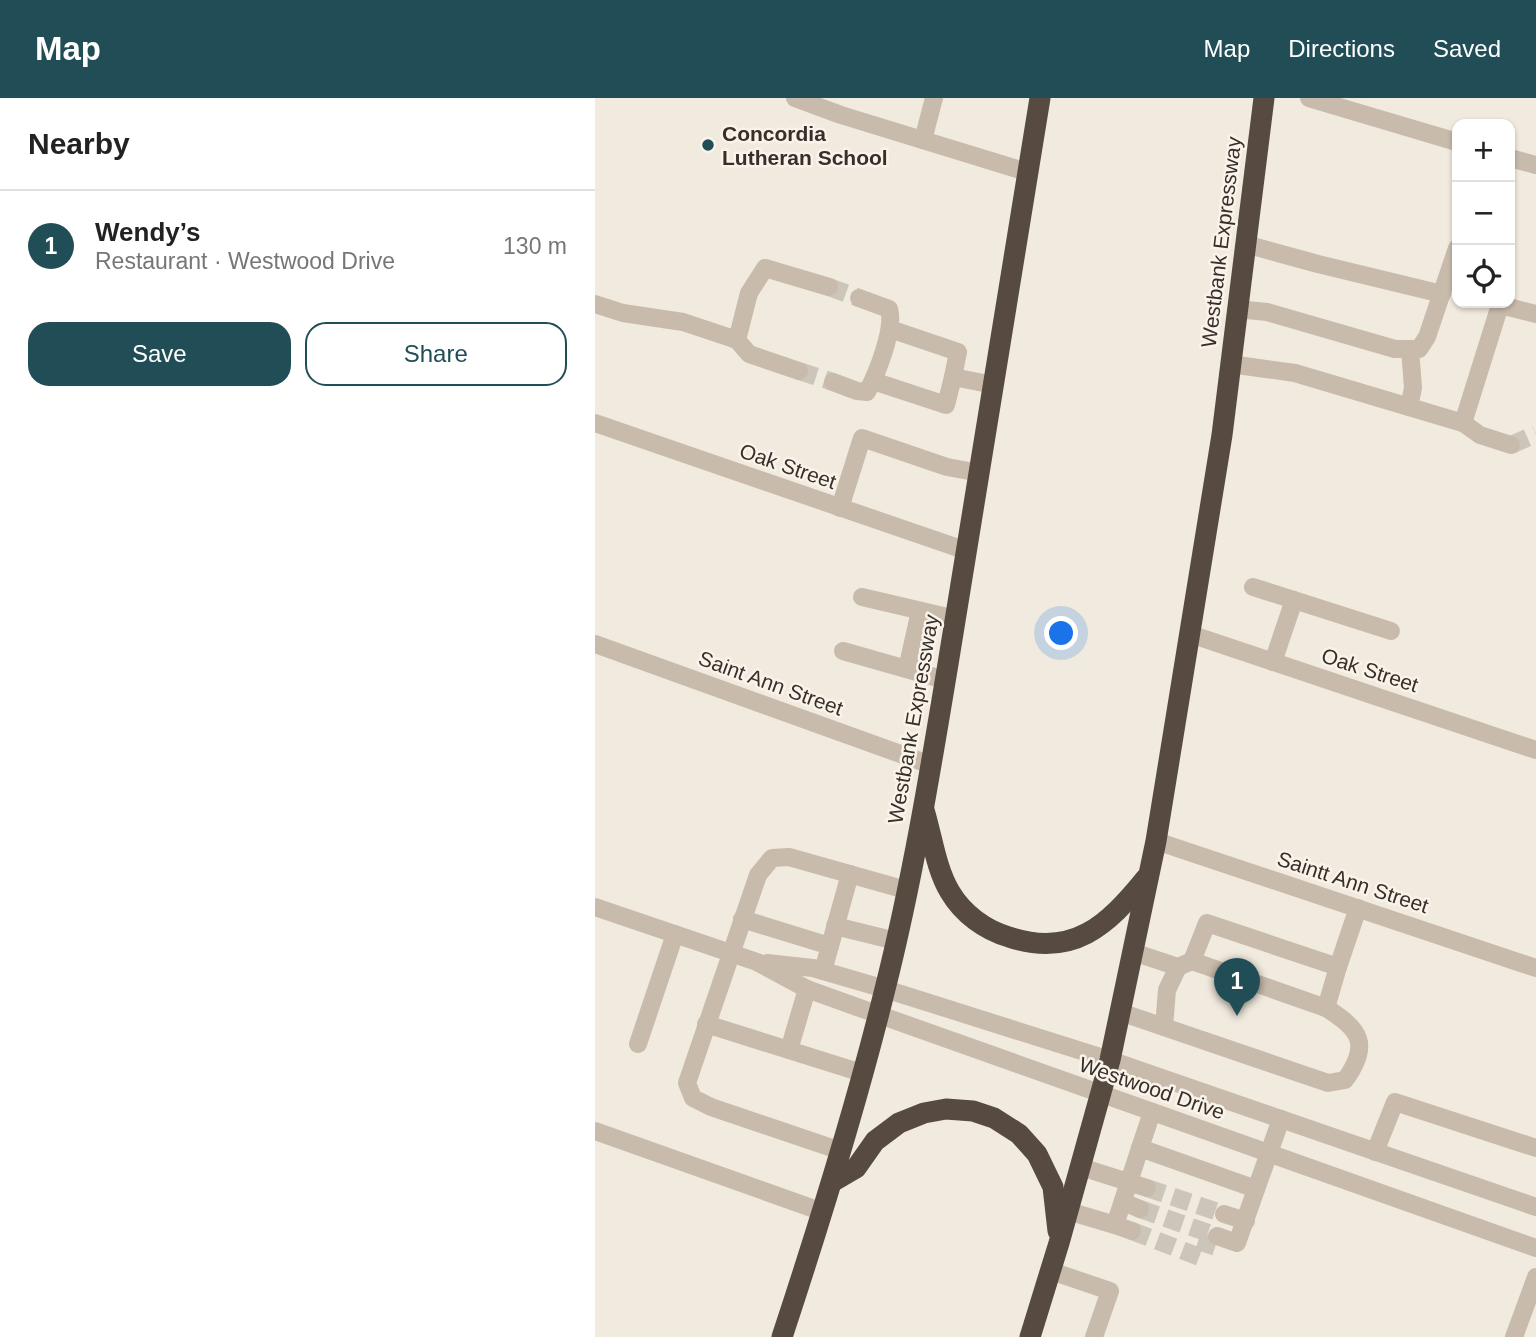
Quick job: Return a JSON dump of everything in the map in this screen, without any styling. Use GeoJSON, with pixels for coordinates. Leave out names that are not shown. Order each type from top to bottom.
{"type":"FeatureCollection","features":[{"type":"Feature","properties":{"kind":"highway","name":"Westbank Expressway"},"geometry":{"type":"LineString","coordinates":[[782,1337],[841,1151],[896,941],[923,808],[956,619],[1040,98]]}},
{"type":"Feature","properties":{"kind":"highway","name":"Westbank Expressway"},"geometry":{"type":"LineString","coordinates":[[1030,1337],[1110,1060],[1156,841],[1221,435],[1265,98]]}},
{"type":"Feature","properties":{"kind":"highway"},"geometry":{"type":"LineString","coordinates":[[923,808],[949,891],[964,911],[981,924],[1017,940],[1040,945],[1076,940],[1099,927],[1121,908],[1149,874]]}},
{"type":"Feature","properties":{"kind":"highway"},"geometry":{"type":"LineString","coordinates":[[832,1182],[856,1168],[875,1141],[899,1123],[924,1113],[946,1109],[973,1111],[994,1118],[1019,1134],[1037,1154],[1053,1187],[1059,1243]]}},
{"type":"Feature","properties":{"kind":"street"},"geometry":{"type":"LineString","coordinates":[[795,98],[1027,172]]}},
{"type":"Feature","properties":{"kind":"street"},"geometry":{"type":"LineString","coordinates":[[923,140],[935,98]]}},
{"type":"Feature","properties":{"kind":"street"},"geometry":{"type":"LineString","coordinates":[[1309,98],[1365,106],[1452,140]]}},
{"type":"Feature","properties":{"kind":"street"},"geometry":{"type":"LineString","coordinates":[[1515,159],[1536,165]]}},
{"type":"Feature","properties":{"kind":"street"},"geometry":{"type":"LineString","coordinates":[[1245,244],[1442,294]]}},
{"type":"Feature","properties":{"kind":"street"},"geometry":{"type":"LineString","coordinates":[[1237,309],[1267,312],[1395,349],[1419,349],[1427,337],[1452,263]]}},
{"type":"Feature","properties":{"kind":"street"},"geometry":{"type":"LineString","coordinates":[[737,340],[749,293],[765,268],[829,287]]}},
{"type":"Feature","properties":{"kind":"street"},"geometry":{"type":"LineString","coordinates":[[833,382],[867,392],[890,329],[891,317],[888,309],[859,298]]}},
{"type":"Feature","properties":{"kind":"street"},"geometry":{"type":"LineString","coordinates":[[595,304],[622,313],[683,322],[737,340],[749,354],[799,371]]}},
{"type":"Feature","properties":{"kind":"street"},"geometry":{"type":"LineString","coordinates":[[1463,423],[1500,305],[1536,314]]}},
{"type":"Feature","properties":{"kind":"street"},"geometry":{"type":"LineString","coordinates":[[873,381],[946,405],[958,352],[890,329]]}},
{"type":"Feature","properties":{"kind":"street"},"geometry":{"type":"LineString","coordinates":[[1409,407],[1413,388],[1410,349]]}},
{"type":"Feature","properties":{"kind":"street"},"geometry":{"type":"LineString","coordinates":[[1230,364],[1295,373],[1463,423],[1480,435],[1511,445]]}},
{"type":"Feature","properties":{"kind":"street"},"geometry":{"type":"LineString","coordinates":[[953,377],[994,385]]}},
{"type":"Feature","properties":{"kind":"street","name":"Oak Street"},"geometry":{"type":"LineString","coordinates":[[595,423],[967,551]]}},
{"type":"Feature","properties":{"kind":"street"},"geometry":{"type":"LineString","coordinates":[[840,508],[862,438],[947,467],[980,473]]}},
{"type":"Feature","properties":{"kind":"street"},"geometry":{"type":"LineString","coordinates":[[1253,587],[1391,631]]}},
{"type":"Feature","properties":{"kind":"street"},"geometry":{"type":"LineString","coordinates":[[862,597],[956,619]]}},
{"type":"Feature","properties":{"kind":"street"},"geometry":{"type":"LineString","coordinates":[[1273,662],[1294,600]]}},
{"type":"Feature","properties":{"kind":"street"},"geometry":{"type":"LineString","coordinates":[[907,669],[920,611]]}},
{"type":"Feature","properties":{"kind":"street","name":"Oak Street"},"geometry":{"type":"LineString","coordinates":[[1190,634],[1536,750]]}},
{"type":"Feature","properties":{"kind":"street","name":"Saint Ann Street"},"geometry":{"type":"LineString","coordinates":[[595,644],[931,765]]}},
{"type":"Feature","properties":{"kind":"street"},"geometry":{"type":"LineString","coordinates":[[843,651],[945,680]]}},
{"type":"Feature","properties":{"kind":"street","name":"Saintt Ann Street"},"geometry":{"type":"LineString","coordinates":[[1156,841],[1536,968]]}},
{"type":"Feature","properties":{"kind":"street"},"geometry":{"type":"LineString","coordinates":[[841,1151],[711,1107],[693,1098],[687,1083],[758,875],[772,858],[789,857],[906,890]]}},
{"type":"Feature","properties":{"kind":"street"},"geometry":{"type":"LineString","coordinates":[[823,971],[850,874]]}},
{"type":"Feature","properties":{"kind":"street","name":"Westwood Drive"},"geometry":{"type":"LineString","coordinates":[[595,907],[730,954],[757,962],[823,971],[1110,1060],[1536,1207]]}},
{"type":"Feature","properties":{"kind":"street"},"geometry":{"type":"LineString","coordinates":[[1326,1008],[1358,908]]}},
{"type":"Feature","properties":{"kind":"street"},"geometry":{"type":"LineString","coordinates":[[742,919],[829,946]]}},
{"type":"Feature","properties":{"kind":"street"},"geometry":{"type":"LineString","coordinates":[[1164,1027],[1167,990],[1185,964],[1207,923],[1338,967]]}},
{"type":"Feature","properties":{"kind":"street"},"geometry":{"type":"LineString","coordinates":[[835,926],[896,941]]}},
{"type":"Feature","properties":{"kind":"street"},"geometry":{"type":"LineString","coordinates":[[638,1044],[675,934]]}},
{"type":"Feature","properties":{"kind":"street"},"geometry":{"type":"LineString","coordinates":[[1120,1012],[1328,1083],[1345,1080],[1358,1063],[1360,1045],[1355,1030],[1343,1018],[1326,1008],[1185,964],[1133,952]]}},
{"type":"Feature","properties":{"kind":"street","name":"Westwood Drive"},"geometry":{"type":"LineString","coordinates":[[757,962],[807,989],[1536,1248]]}},
{"type":"Feature","properties":{"kind":"street"},"geometry":{"type":"LineString","coordinates":[[789,1050],[807,989]]}},
{"type":"Feature","properties":{"kind":"street"},"geometry":{"type":"LineString","coordinates":[[706,1024],[862,1073]]}},
{"type":"Feature","properties":{"kind":"street"},"geometry":{"type":"LineString","coordinates":[[1375,1152],[1395,1102],[1536,1149]]}},
{"type":"Feature","properties":{"kind":"street"},"geometry":{"type":"LineString","coordinates":[[1068,1211],[1124,1228],[1123,1202],[1152,1112]]}},
{"type":"Feature","properties":{"kind":"street"},"geometry":{"type":"LineString","coordinates":[[1217,1236],[1237,1243],[1281,1119]]}},
{"type":"Feature","properties":{"kind":"street"},"geometry":{"type":"LineString","coordinates":[[595,1131],[823,1212]]}},
{"type":"Feature","properties":{"kind":"street"},"geometry":{"type":"LineString","coordinates":[[1140,1148],[1256,1189]]}},
{"type":"Feature","properties":{"kind":"street"},"geometry":{"type":"LineString","coordinates":[[1081,1167],[1147,1188]]}},
{"type":"Feature","properties":{"kind":"street"},"geometry":{"type":"LineString","coordinates":[[1123,1202],[1140,1209]]}},
{"type":"Feature","properties":{"kind":"street"},"geometry":{"type":"LineString","coordinates":[[1224,1214],[1246,1221]]}},
{"type":"Feature","properties":{"kind":"street"},"geometry":{"type":"LineString","coordinates":[[1051,1271],[1110,1291],[1094,1337]]}},
{"type":"Feature","properties":{"kind":"street"},"geometry":{"type":"LineString","coordinates":[[1514,1337],[1536,1277]]}},
{"type":"Feature","properties":{"kind":"tunnel"},"geometry":{"type":"LineString","coordinates":[[829,287],[859,298]]}},
{"type":"Feature","properties":{"kind":"tunnel"},"geometry":{"type":"LineString","coordinates":[[799,371],[833,382]]}},
{"type":"Feature","properties":{"kind":"tunnel"},"geometry":{"type":"LineString","coordinates":[[1511,445],[1536,434]]}},
{"type":"Feature","properties":{"kind":"tunnel"},"geometry":{"type":"LineString","coordinates":[[1147,1188],[1224,1214]]}},
{"type":"Feature","properties":{"kind":"tunnel"},"geometry":{"type":"LineString","coordinates":[[1140,1209],[1217,1236]]}},
{"type":"Feature","properties":{"kind":"tunnel"},"geometry":{"type":"LineString","coordinates":[[1132,1231],[1202,1258],[1210,1234]]}},
{"type":"Feature","properties":{"kind":"place","name":"Concordia Lutheran School"},"geometry":{"type":"Point","coordinates":[708,145]}},
{"type":"Feature","properties":{"kind":"place","name":"Wendy’s"},"geometry":{"type":"Point","coordinates":[1237,1016]}}]}
